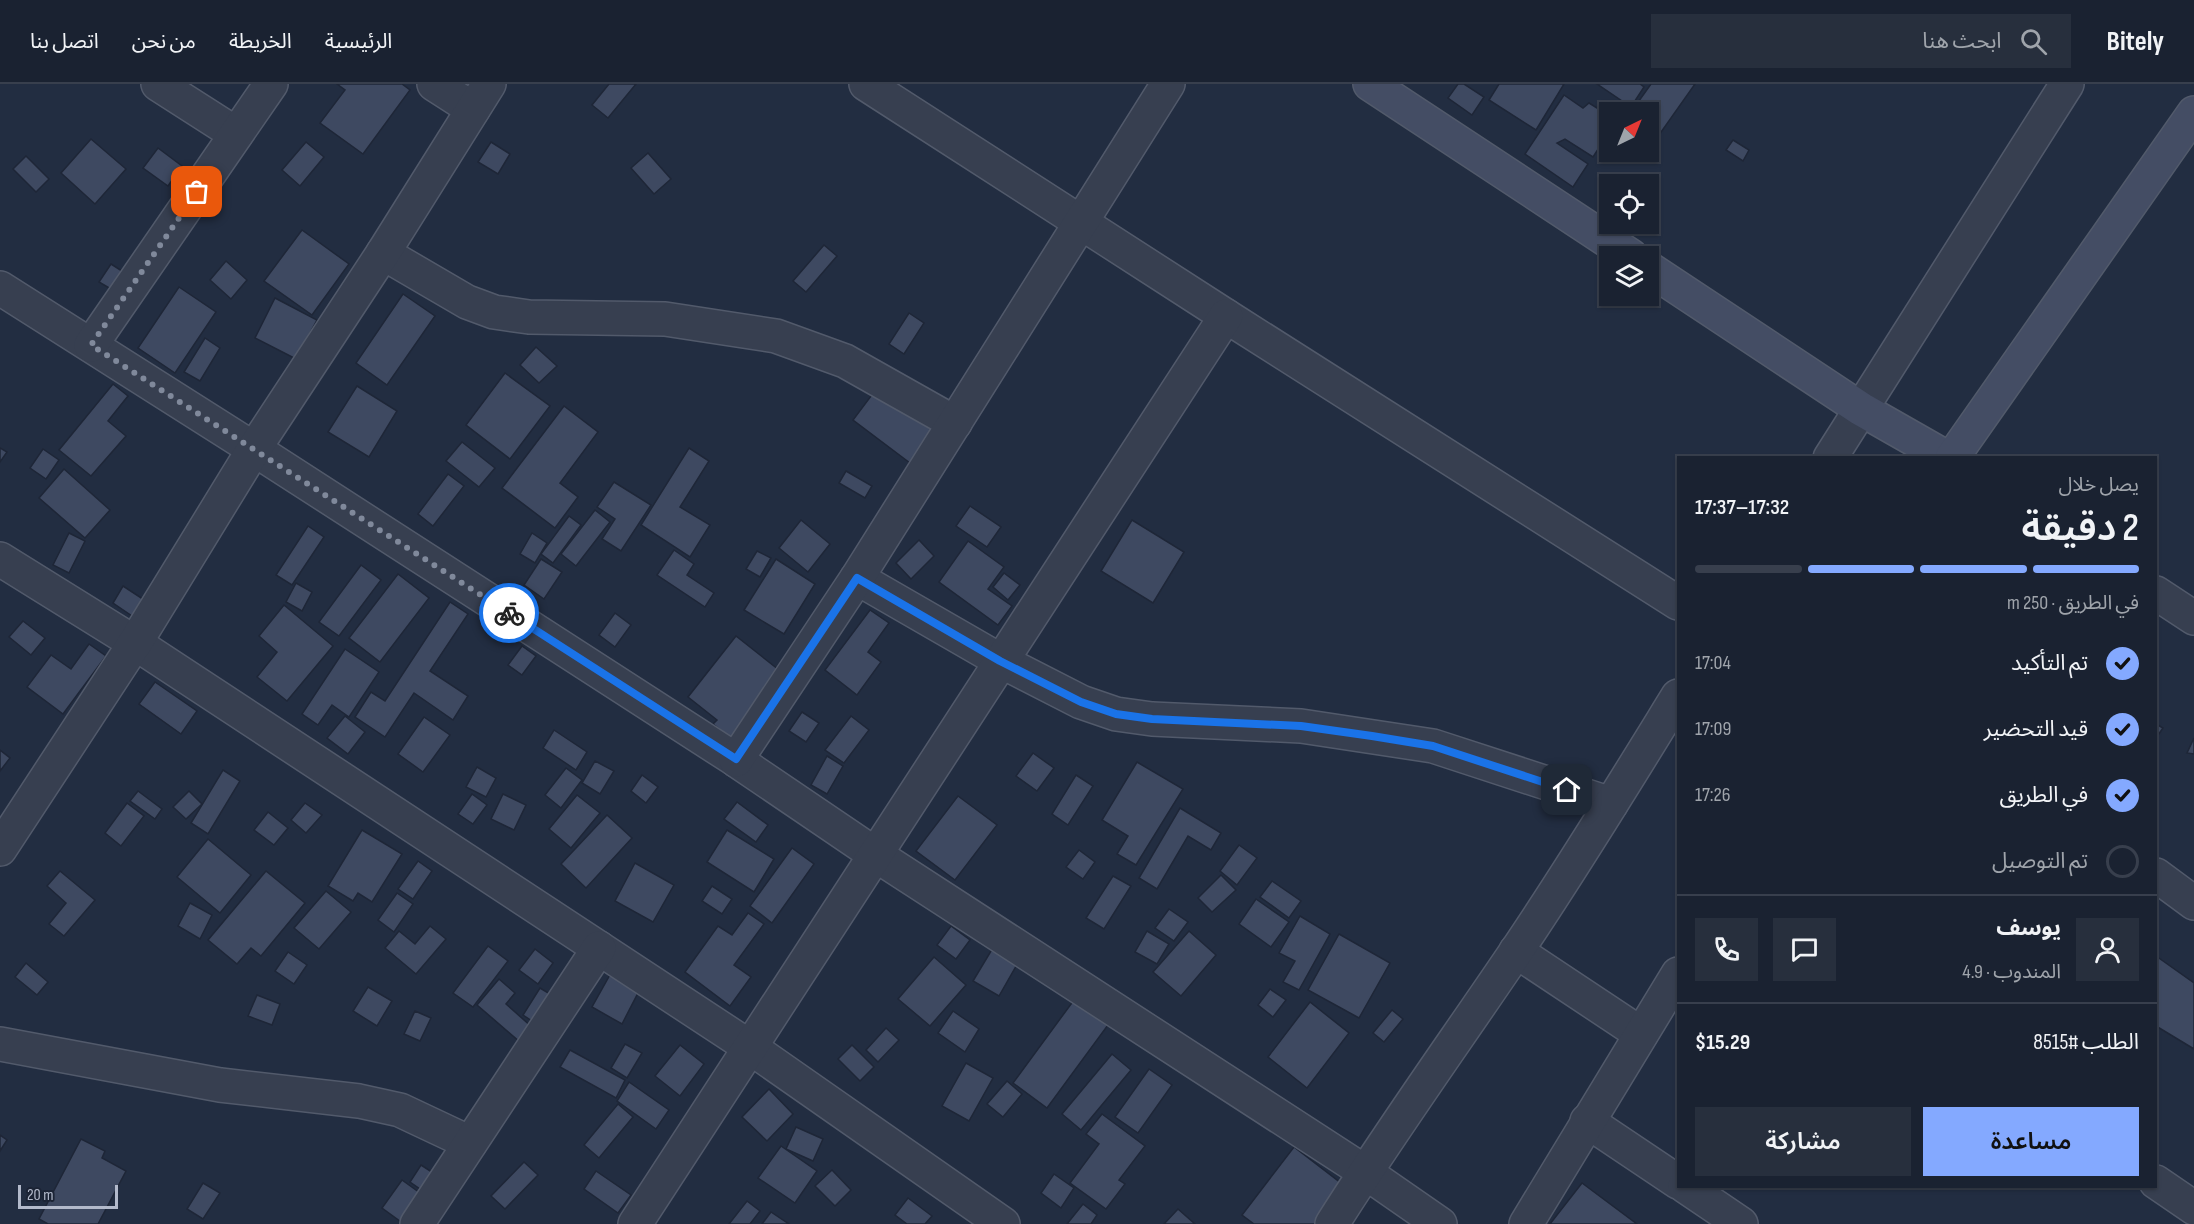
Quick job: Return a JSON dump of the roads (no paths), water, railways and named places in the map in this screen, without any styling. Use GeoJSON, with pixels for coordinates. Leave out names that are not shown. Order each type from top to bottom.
{"type":"FeatureCollection","features":[{"type":"Feature","properties":{"kind":"street"},"geometry":{"type":"LineString","coordinates":[[158,84],[236,134]]}},
{"type":"Feature","properties":{"kind":"street"},"geometry":{"type":"LineString","coordinates":[[91,345],[271,84]]}},
{"type":"Feature","properties":{"kind":"street"},"geometry":{"type":"LineString","coordinates":[[0,849],[135,643],[254,449],[383,253],[481,96],[434,84]]}},
{"type":"Feature","properties":{"kind":"street"},"geometry":{"type":"LineString","coordinates":[[866,84],[1677,602]]}},
{"type":"Feature","properties":{"kind":"street"},"geometry":{"type":"LineString","coordinates":[[736,759],[857,578],[1168,84]]}},
{"type":"Feature","properties":{"kind":"street"},"geometry":{"type":"LineString","coordinates":[[1371,84],[1616,246]]}},
{"type":"Feature","properties":{"kind":"street"},"geometry":{"type":"LineString","coordinates":[[1831,456],[2067,84]]}},
{"type":"Feature","properties":{"kind":"street"},"geometry":{"type":"LineString","coordinates":[[1953,456],[2194,113]]}},
{"type":"Feature","properties":{"kind":"street"},"geometry":{"type":"LineString","coordinates":[[383,253],[467,302],[494,312],[529,317],[665,319],[776,336],[845,361],[955,423]]}},
{"type":"Feature","properties":{"kind":"street"},"geometry":{"type":"LineString","coordinates":[[1659,275],[1862,409],[1944,456]]}},
{"type":"Feature","properties":{"kind":"street"},"geometry":{"type":"LineString","coordinates":[[0,288],[736,759],[876,855],[1365,1172],[1440,1224]]}},
{"type":"Feature","properties":{"kind":"street"},"geometry":{"type":"LineString","coordinates":[[635,1224],[1226,316]]}},
{"type":"Feature","properties":{"kind":"street"},"geometry":{"type":"LineString","coordinates":[[0,559],[135,643],[751,1048],[1003,1224]]}},
{"type":"Feature","properties":{"kind":"street"},"geometry":{"type":"LineString","coordinates":[[857,578],[1000,661],[1081,702],[1116,714],[1152,719],[1301,726],[1433,746],[1611,804]]}},
{"type":"Feature","properties":{"kind":"street"},"geometry":{"type":"LineString","coordinates":[[2157,594],[2194,618]]}},
{"type":"Feature","properties":{"kind":"street"},"geometry":{"type":"LineString","coordinates":[[1332,1224],[1516,951],[1677,698]]}},
{"type":"Feature","properties":{"kind":"street"},"geometry":{"type":"LineString","coordinates":[[2157,876],[2194,903]]}},
{"type":"Feature","properties":{"kind":"street"},"geometry":{"type":"LineString","coordinates":[[417,1224],[600,948]]}},
{"type":"Feature","properties":{"kind":"street"},"geometry":{"type":"LineString","coordinates":[[1516,951],[1641,1034]]}},
{"type":"Feature","properties":{"kind":"street"},"geometry":{"type":"LineString","coordinates":[[1526,1224],[1677,976]]}},
{"type":"Feature","properties":{"kind":"street"},"geometry":{"type":"LineString","coordinates":[[0,1044],[220,1085],[359,1101],[400,1110],[470,1143]]}},
{"type":"Feature","properties":{"kind":"street"},"geometry":{"type":"LineString","coordinates":[[1587,1121],[1677,1181]]}},
{"type":"Feature","properties":{"kind":"street"},"geometry":{"type":"LineString","coordinates":[[2157,1183],[2194,1208]]}},
{"type":"Feature","properties":{"kind":"street"},"geometry":{"type":"LineString","coordinates":[[1688,1188],[1728,1219]]}}]}
